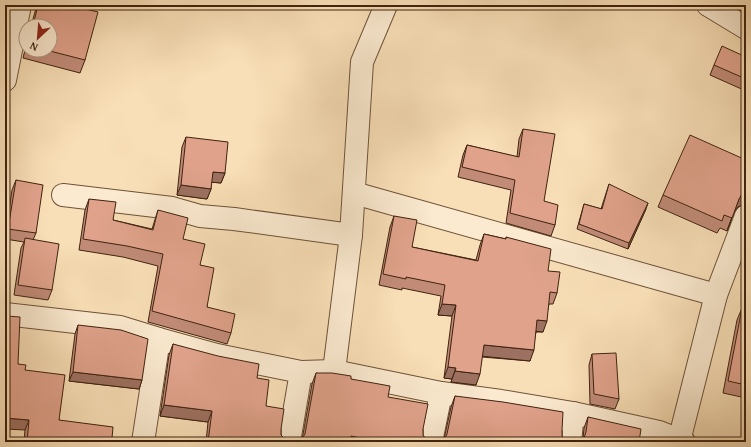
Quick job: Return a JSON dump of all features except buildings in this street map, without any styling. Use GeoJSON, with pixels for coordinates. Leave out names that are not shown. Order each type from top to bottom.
{"type":"FeatureCollection","features":[{"type":"Feature","properties":{"kind":"street"},"geometry":{"type":"LineString","coordinates":[[5,80],[20,5]]}},
{"type":"Feature","properties":{"kind":"street"},"geometry":{"type":"LineString","coordinates":[[334,371],[351,235],[362,62],[386,5]]}},
{"type":"Feature","properties":{"kind":"street"},"geometry":{"type":"LineString","coordinates":[[708,5],[746,28]]}},
{"type":"Feature","properties":{"kind":"street"},"geometry":{"type":"LineString","coordinates":[[354,193],[716,295]]}},
{"type":"Feature","properties":{"kind":"street"},"geometry":{"type":"LineString","coordinates":[[63,195],[172,208],[200,216],[234,219],[351,235]]}},
{"type":"Feature","properties":{"kind":"street"},"geometry":{"type":"LineString","coordinates":[[5,314],[120,327],[217,355],[301,372],[334,371],[441,393],[573,413],[658,437],[682,441],[716,295],[746,216]]}},
{"type":"Feature","properties":{"kind":"street"},"geometry":{"type":"LineString","coordinates":[[143,442],[159,339]]}},
{"type":"Feature","properties":{"kind":"street"},"geometry":{"type":"LineString","coordinates":[[289,442],[301,372]]}},
{"type":"Feature","properties":{"kind":"street"},"geometry":{"type":"LineString","coordinates":[[431,442],[441,393]]}},
{"type":"Feature","properties":{"kind":"street"},"geometry":{"type":"LineString","coordinates":[[570,442],[573,413]]}}]}
